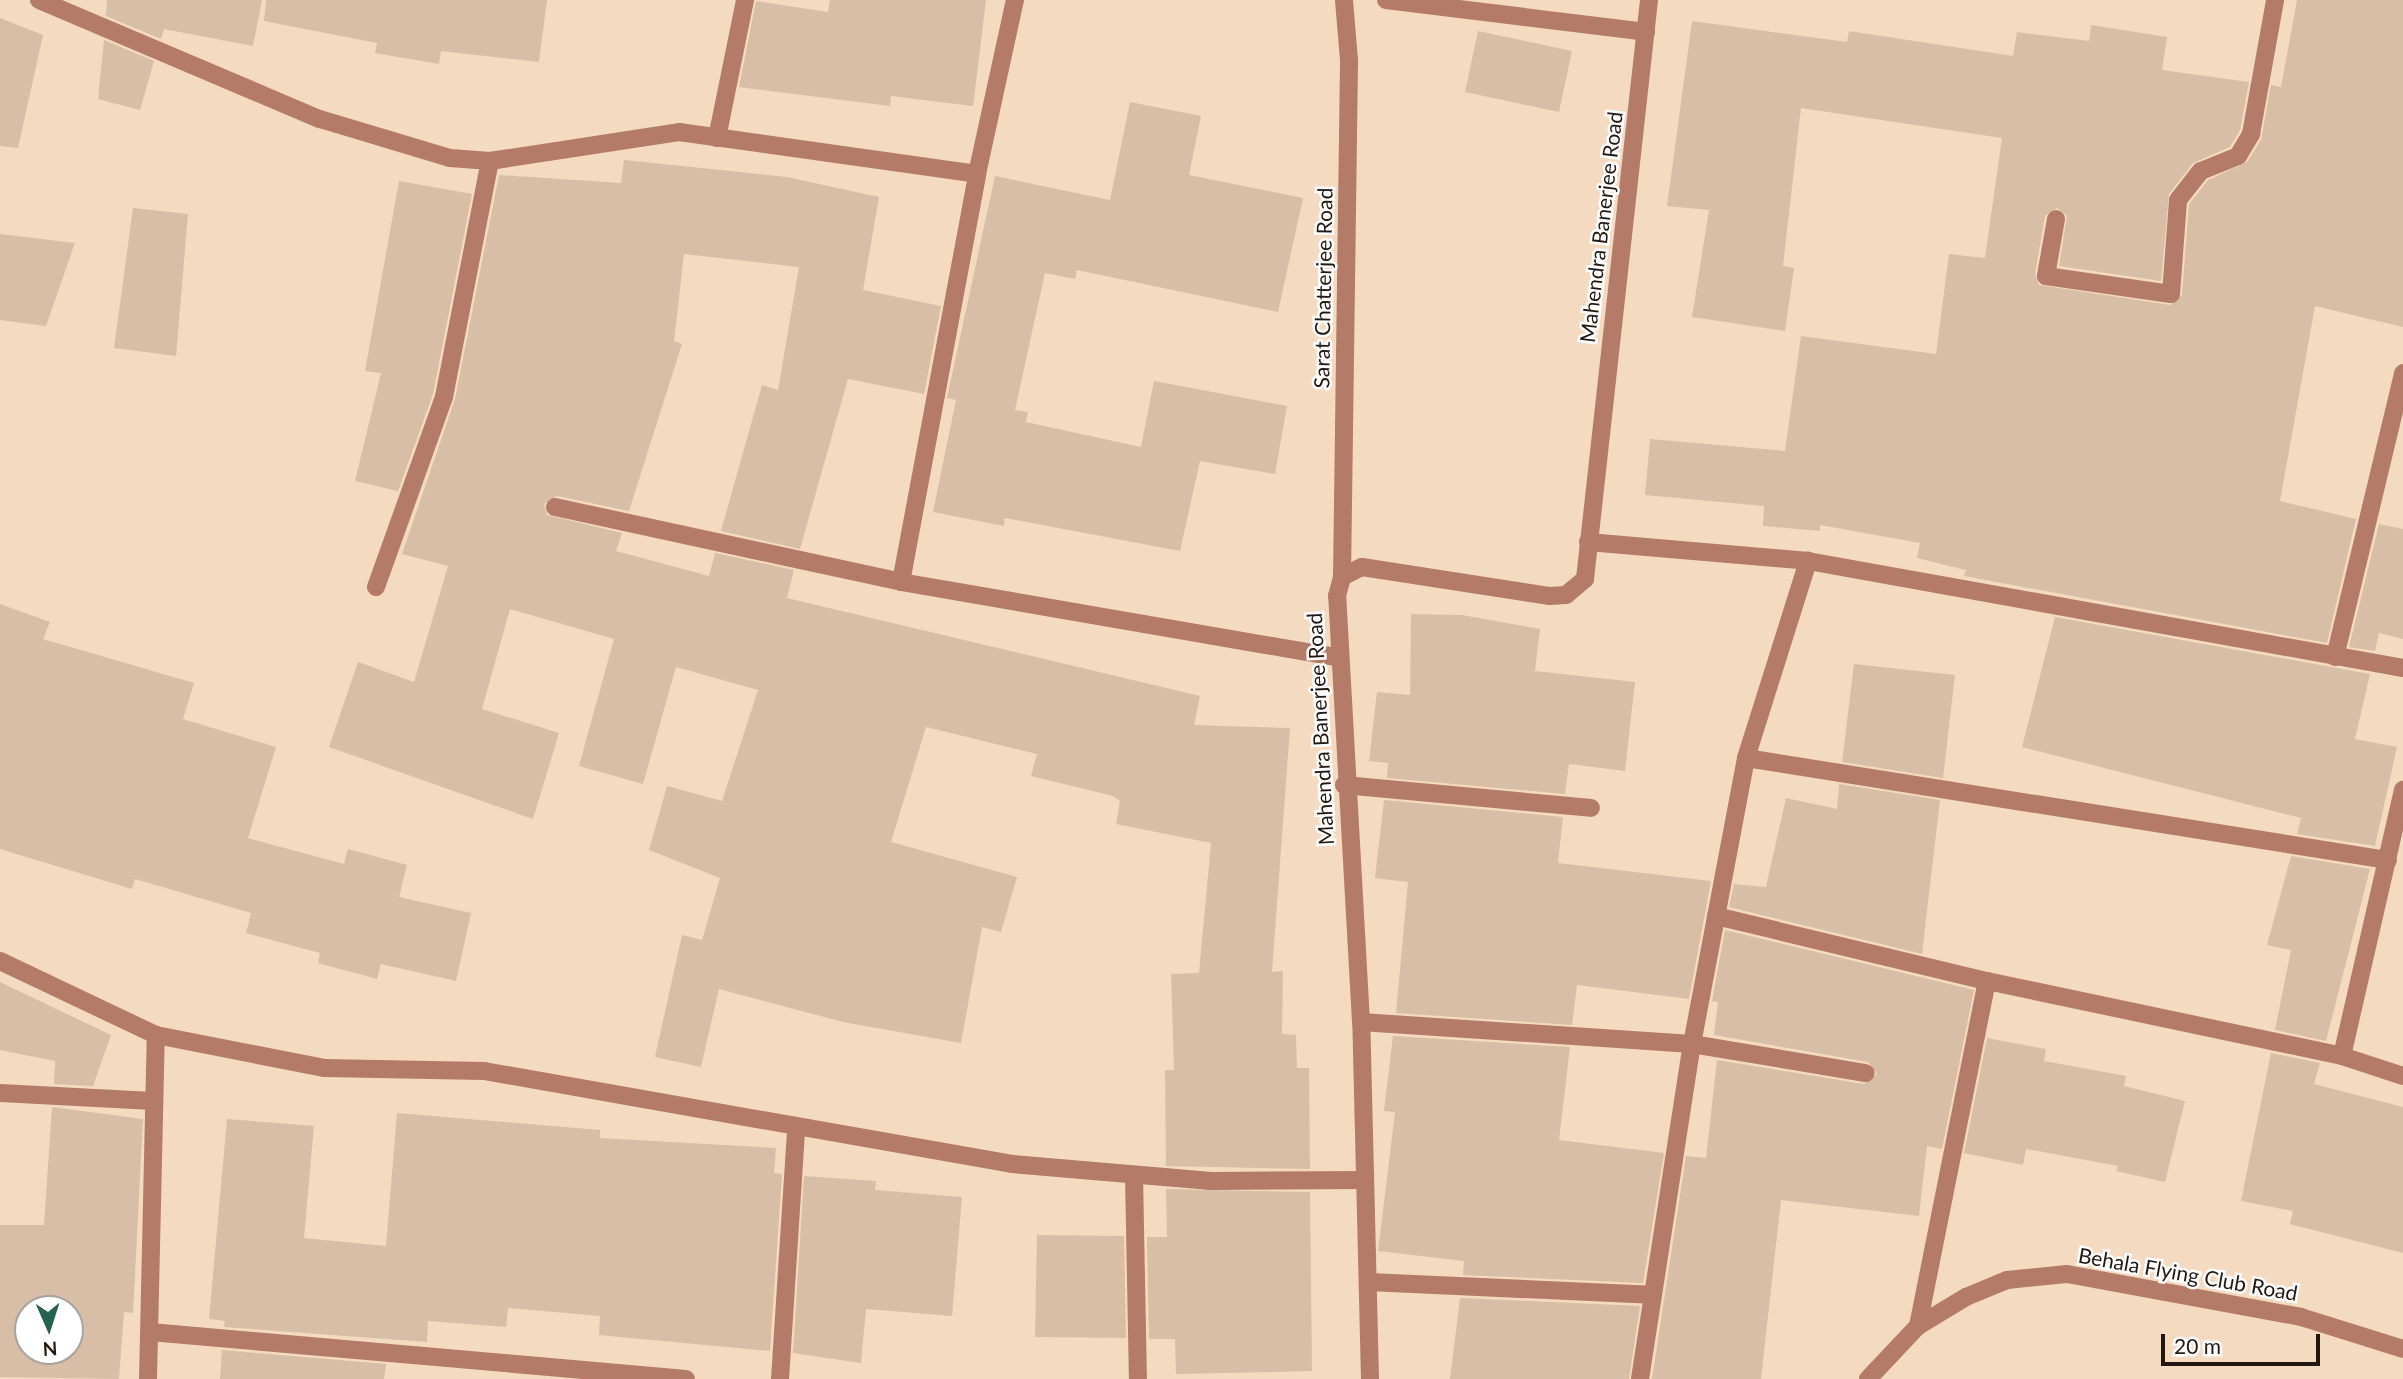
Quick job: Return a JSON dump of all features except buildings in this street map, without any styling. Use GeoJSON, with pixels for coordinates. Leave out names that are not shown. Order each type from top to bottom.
{"type":"FeatureCollection","features":[{"type":"Feature","properties":{"kind":"street"},"geometry":{"type":"LineString","coordinates":[[39,0],[358,133],[430,153],[490,161],[655,132],[977,174]]}},
{"type":"Feature","properties":{"kind":"street"},"geometry":{"type":"LineString","coordinates":[[717,138],[745,0]]}},
{"type":"Feature","properties":{"kind":"street"},"geometry":{"type":"LineString","coordinates":[[901,582],[977,174],[1015,0]]}},
{"type":"Feature","properties":{"kind":"street","name":"Sarat Chatterjee Road"},"geometry":{"type":"LineString","coordinates":[[1342,577],[1349,60],[1344,0]]}},
{"type":"Feature","properties":{"kind":"street"},"geometry":{"type":"LineString","coordinates":[[1387,0],[1646,32]]}},
{"type":"Feature","properties":{"kind":"street","name":"Mahendra Banerjee Road"},"geometry":{"type":"LineString","coordinates":[[1370,1379],[1362,1022],[1337,657],[1342,577],[1362,567],[1566,594],[1585,579],[1649,0]]}},
{"type":"Feature","properties":{"kind":"street"},"geometry":{"type":"LineString","coordinates":[[2056,219],[2046,276],[2171,294],[2178,200],[2201,171],[2238,156],[2251,134],[2275,0]]}},
{"type":"Feature","properties":{"kind":"street"},"geometry":{"type":"LineString","coordinates":[[376,587],[444,397],[490,161]]}},
{"type":"Feature","properties":{"kind":"street"},"geometry":{"type":"LineString","coordinates":[[2335,657],[2403,373]]}},
{"type":"Feature","properties":{"kind":"street"},"geometry":{"type":"LineString","coordinates":[[555,507],[901,582],[1337,657]]}},
{"type":"Feature","properties":{"kind":"street"},"geometry":{"type":"LineString","coordinates":[[1588,542],[1808,561],[2403,668]]}},
{"type":"Feature","properties":{"kind":"street"},"geometry":{"type":"LineString","coordinates":[[1640,1379],[1692,1044],[1746,758],[1808,561]]}},
{"type":"Feature","properties":{"kind":"street"},"geometry":{"type":"LineString","coordinates":[[1746,758],[2388,860]]}},
{"type":"Feature","properties":{"kind":"street"},"geometry":{"type":"LineString","coordinates":[[1344,785],[1591,808]]}},
{"type":"Feature","properties":{"kind":"street"},"geometry":{"type":"LineString","coordinates":[[2342,1056],[2403,790]]}},
{"type":"Feature","properties":{"kind":"street"},"geometry":{"type":"LineString","coordinates":[[1716,916],[1987,981],[2342,1056],[2403,1076]]}},
{"type":"Feature","properties":{"kind":"street"},"geometry":{"type":"LineString","coordinates":[[0,961],[156,1035],[324,1068],[484,1071],[796,1129],[1012,1164],[1134,1175],[1365,1180]]}},
{"type":"Feature","properties":{"kind":"street"},"geometry":{"type":"LineString","coordinates":[[1919,1326],[1987,981]]}},
{"type":"Feature","properties":{"kind":"street"},"geometry":{"type":"LineString","coordinates":[[1362,1022],[1692,1044],[1866,1073]]}},
{"type":"Feature","properties":{"kind":"street"},"geometry":{"type":"LineString","coordinates":[[148,1379],[156,1035]]}},
{"type":"Feature","properties":{"kind":"street"},"geometry":{"type":"LineString","coordinates":[[0,1093],[153,1101]]}},
{"type":"Feature","properties":{"kind":"street"},"geometry":{"type":"LineString","coordinates":[[780,1379],[796,1129]]}},
{"type":"Feature","properties":{"kind":"street"},"geometry":{"type":"LineString","coordinates":[[1134,1175],[1138,1379]]}},
{"type":"Feature","properties":{"kind":"street","name":"Behala Flying Club Road"},"geometry":{"type":"LineString","coordinates":[[1868,1379],[1919,1326],[2007,1280],[2067,1274],[2301,1317],[2403,1349]]}},
{"type":"Feature","properties":{"kind":"street"},"geometry":{"type":"LineString","coordinates":[[1368,1282],[1651,1295]]}},
{"type":"Feature","properties":{"kind":"street"},"geometry":{"type":"LineString","coordinates":[[150,1332],[686,1379]]}}]}
